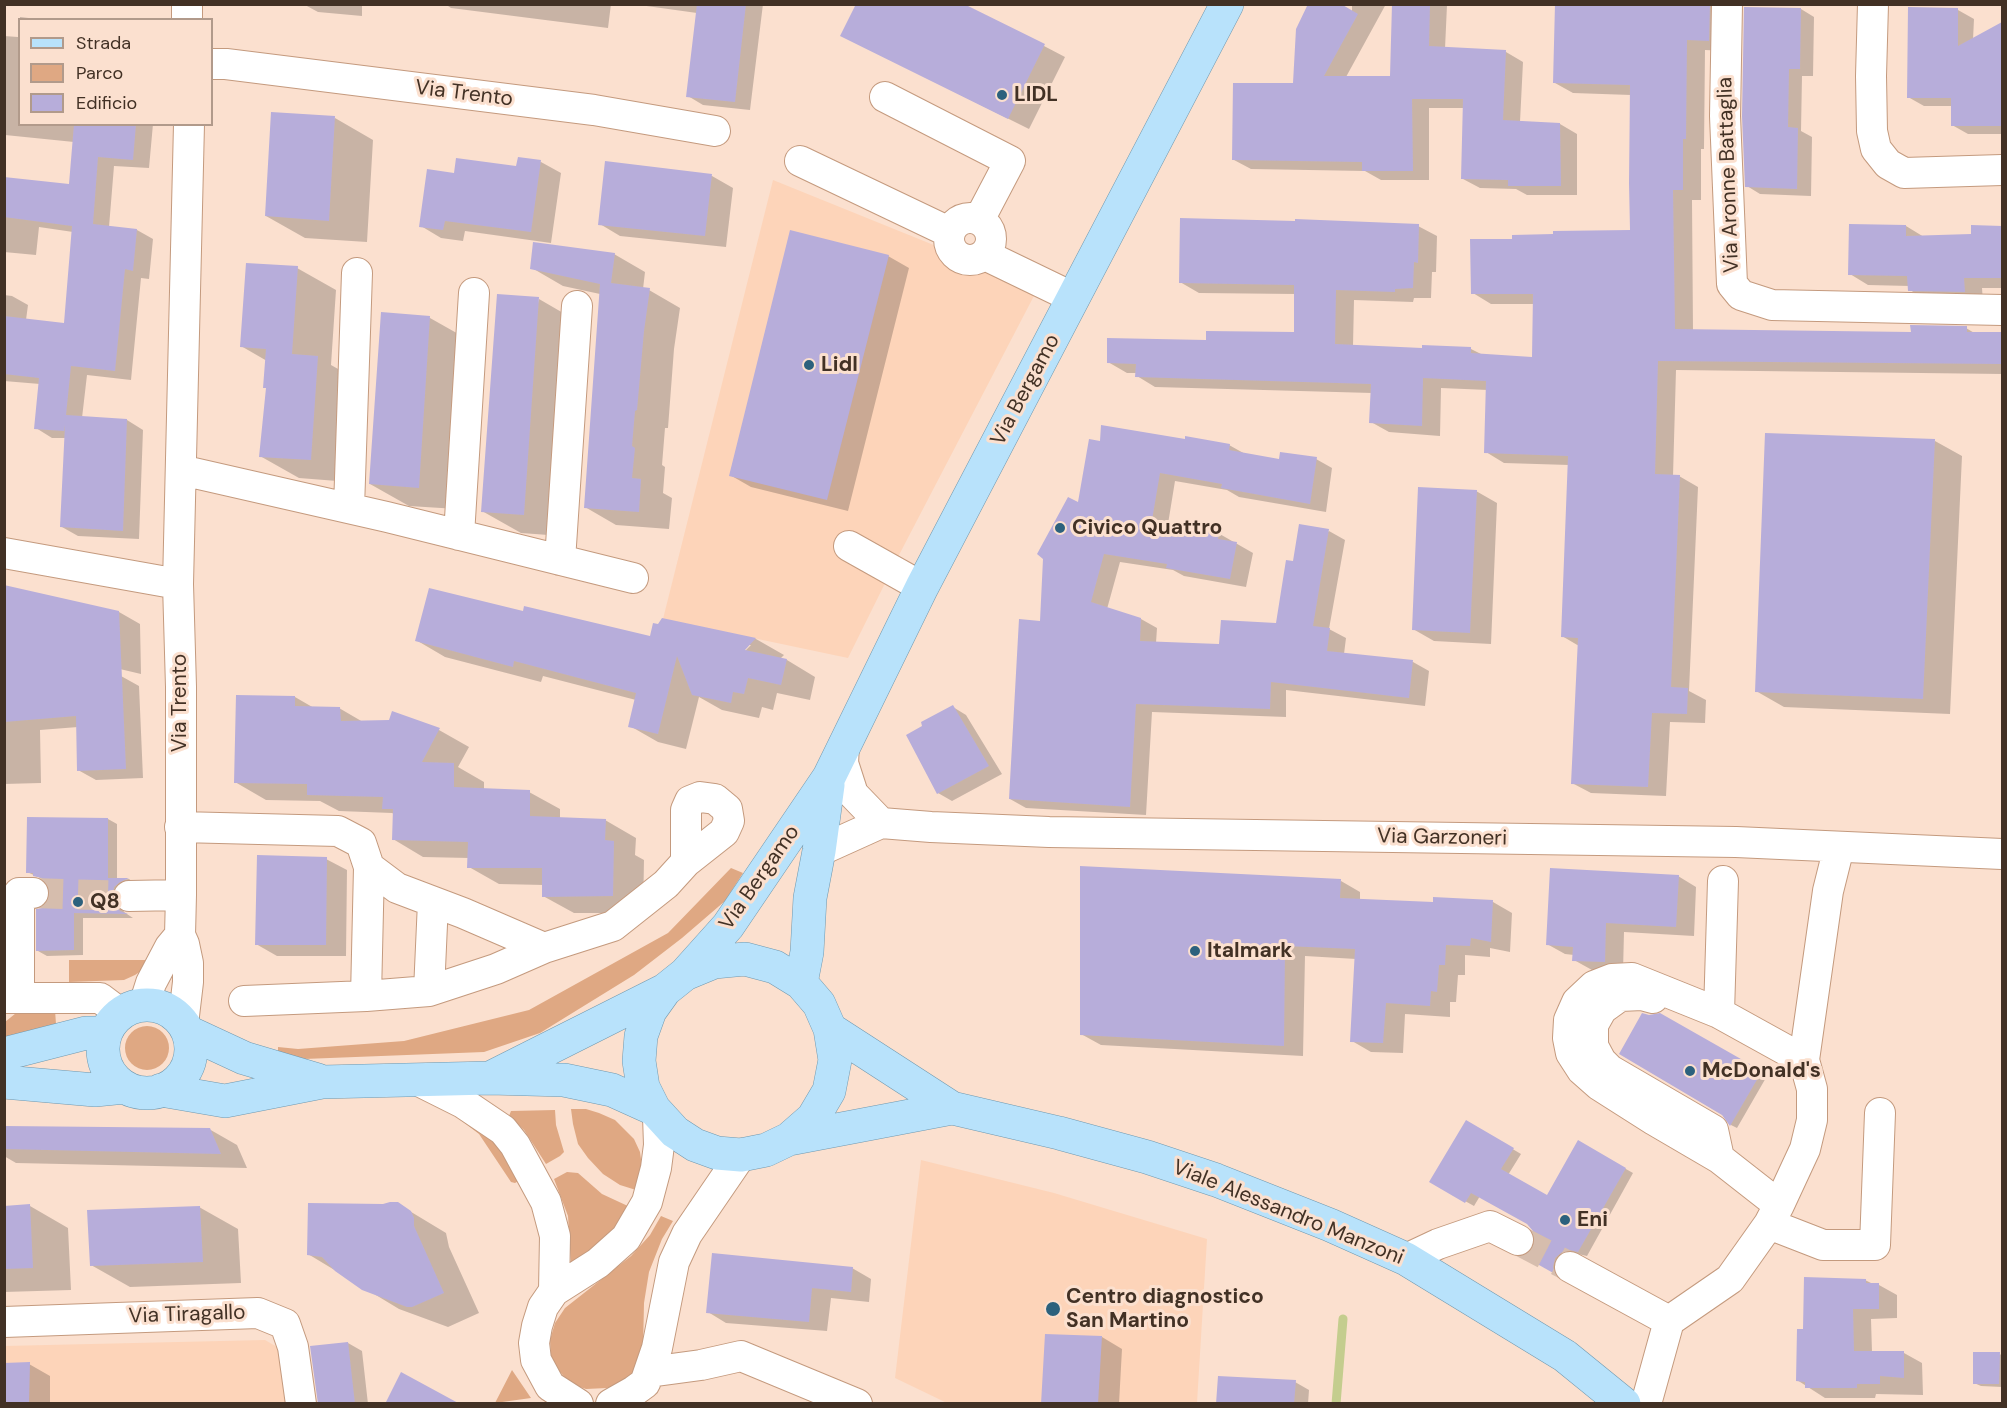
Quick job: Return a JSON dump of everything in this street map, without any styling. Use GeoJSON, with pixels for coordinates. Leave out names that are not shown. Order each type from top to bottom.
{"type":"FeatureCollection","features":[{"type":"Feature","properties":{"kind":"main road","name":"Via Bergamo"},"geometry":{"type":"LineString","coordinates":[[675,982],[728,926],[830,777],[922,587],[1227,4]]}},
{"type":"Feature","properties":{"kind":"main road","name":"Via Bergamo"},"geometry":{"type":"LineString","coordinates":[[801,983],[807,952],[810,898],[830,777]]}},
{"type":"Feature","properties":{"kind":"main road"},"geometry":{"type":"LineString","coordinates":[[490,1078],[675,982],[714,962],[745,959],[775,967],[801,983],[819,1004],[830,1029],[835,1060],[829,1090],[813,1118],[789,1139],[766,1150],[741,1155],[717,1153],[695,1145],[675,1132],[656,1112],[643,1087],[639,1061],[641,1036],[650,1011],[675,982]]}},
{"type":"Feature","properties":{"kind":"main road"},"geometry":{"type":"LineString","coordinates":[[4,1054],[86,1033],[123,1017],[166,1009],[176,1015],[185,1028],[190,1044],[187,1067],[171,1085],[161,1090]]}},
{"type":"Feature","properties":{"kind":"main road"},"geometry":{"type":"LineString","coordinates":[[123,1017],[103,1045],[103,1057],[107,1069],[125,1087]]}},
{"type":"Feature","properties":{"kind":"main road"},"geometry":{"type":"LineString","coordinates":[[185,1028],[244,1058],[322,1082]]}},
{"type":"Feature","properties":{"kind":"main road","name":"Viale Alessandro Manzoni"},"geometry":{"type":"LineString","coordinates":[[830,1029],[952,1108],[1059,1133],[1147,1157],[1216,1180],[1320,1221],[1406,1259],[1565,1356],[1624,1404]]}},
{"type":"Feature","properties":{"kind":"main road"},"geometry":{"type":"LineString","coordinates":[[4,1082],[95,1090],[125,1087],[142,1092],[161,1090],[225,1101],[322,1082],[490,1078],[564,1080],[612,1090],[656,1112]]}},
{"type":"Feature","properties":{"kind":"main road","name":"Viale Alessandro Manzoni"},"geometry":{"type":"LineString","coordinates":[[789,1139],[952,1108]]}},
{"type":"Feature","properties":{"kind":"street","name":"Via Aronne Battaglia"},"geometry":{"type":"LineString","coordinates":[[1727,4],[1725,116],[1732,284],[1741,295],[1772,304],[2002,310]]}},
{"type":"Feature","properties":{"kind":"street"},"geometry":{"type":"LineString","coordinates":[[1873,4],[1872,131],[1876,149],[1887,164],[1904,173],[2002,170]]}},
{"type":"Feature","properties":{"kind":"street","name":"Via Trento"},"geometry":{"type":"LineString","coordinates":[[213,64],[594,110],[715,131]]}},
{"type":"Feature","properties":{"kind":"street"},"geometry":{"type":"LineString","coordinates":[[885,97],[1010,162],[979,220]]}},
{"type":"Feature","properties":{"kind":"street","name":"Via Trento"},"geometry":{"type":"LineString","coordinates":[[185,1028],[188,963],[180,935],[178,584],[189,126]]}},
{"type":"Feature","properties":{"kind":"street"},"geometry":{"type":"LineString","coordinates":[[800,161],[949,232]]}},
{"type":"Feature","properties":{"kind":"street"},"geometry":{"type":"LineString","coordinates":[[962,219],[979,220],[985,224],[991,236],[991,243],[984,255],[971,261],[958,257],[950,246],[949,232],[962,219]]}},
{"type":"Feature","properties":{"kind":"street"},"geometry":{"type":"LineString","coordinates":[[984,255],[1074,298]]}},
{"type":"Feature","properties":{"kind":"street"},"geometry":{"type":"LineString","coordinates":[[349,508],[357,273]]}},
{"type":"Feature","properties":{"kind":"street"},"geometry":{"type":"LineString","coordinates":[[459,535],[474,293]]}},
{"type":"Feature","properties":{"kind":"street"},"geometry":{"type":"LineString","coordinates":[[560,560],[577,306]]}},
{"type":"Feature","properties":{"kind":"street"},"geometry":{"type":"LineString","coordinates":[[181,470],[349,508],[633,578]]}},
{"type":"Feature","properties":{"kind":"street"},"geometry":{"type":"LineString","coordinates":[[849,546],[922,587]]}},
{"type":"Feature","properties":{"kind":"street"},"geometry":{"type":"LineString","coordinates":[[4,553],[178,584]]}},
{"type":"Feature","properties":{"kind":"street"},"geometry":{"type":"LineString","coordinates":[[844,745],[843,763],[853,794],[880,823]]}},
{"type":"Feature","properties":{"kind":"street","name":"Via Garzoneri"},"geometry":{"type":"LineString","coordinates":[[819,851],[880,823],[1049,832],[1724,842],[2002,854]]}},
{"type":"Feature","properties":{"kind":"street"},"geometry":{"type":"LineString","coordinates":[[180,827],[338,831],[361,843],[369,867],[366,996]]}},
{"type":"Feature","properties":{"kind":"street"},"geometry":{"type":"LineString","coordinates":[[1646,1404],[1669,1321],[1730,1280],[1774,1215],[1805,1149],[1812,1120],[1812,1089],[1804,1060],[1828,891],[1839,847]]}},
{"type":"Feature","properties":{"kind":"street"},"geometry":{"type":"LineString","coordinates":[[244,1001],[429,991],[496,969],[544,948],[613,926],[666,884],[686,862]]}},
{"type":"Feature","properties":{"kind":"street"},"geometry":{"type":"LineString","coordinates":[[369,867],[397,888],[544,948]]}},
{"type":"Feature","properties":{"kind":"street"},"geometry":{"type":"LineString","coordinates":[[1719,1013],[1723,882]]}},
{"type":"Feature","properties":{"kind":"street"},"geometry":{"type":"LineString","coordinates":[[33,893],[19,893],[12,998],[100,998],[123,1017],[151,983],[170,947],[180,935]]}},
{"type":"Feature","properties":{"kind":"street"},"geometry":{"type":"LineString","coordinates":[[129,896],[181,895]]}},
{"type":"Feature","properties":{"kind":"street"},"geometry":{"type":"LineString","coordinates":[[429,991],[433,902]]}},
{"type":"Feature","properties":{"kind":"street"},"geometry":{"type":"LineString","coordinates":[[1804,1060],[1719,1013],[1632,978],[1612,979],[1594,986],[1577,1002],[1569,1020],[1568,1038],[1571,1053],[1582,1070],[1599,1084],[1719,1158],[1774,1215],[1823,1245],[1875,1245],[1880,1113]]}},
{"type":"Feature","properties":{"kind":"street"},"geometry":{"type":"LineString","coordinates":[[1719,1158],[1713,1130],[1610,1070],[1601,1061],[1593,1046],[1593,1025],[1602,1009],[1620,996],[1642,995],[1658,999],[1695,1020],[1719,1030],[1747,1028]]}},
{"type":"Feature","properties":{"kind":"street"},"geometry":{"type":"LineString","coordinates":[[417,1080],[463,1103],[503,1130],[515,1145],[546,1202],[555,1236],[554,1291]]}},
{"type":"Feature","properties":{"kind":"street"},"geometry":{"type":"LineString","coordinates":[[570,1403],[550,1386],[536,1360],[534,1343],[537,1326],[543,1307],[554,1291],[598,1263],[626,1238],[637,1220],[647,1202],[656,1168],[659,1145],[656,1112]]}},
{"type":"Feature","properties":{"kind":"street"},"geometry":{"type":"LineString","coordinates":[[647,1386],[674,1262],[687,1234],[741,1155]]}},
{"type":"Feature","properties":{"kind":"street"},"geometry":{"type":"LineString","coordinates":[[1406,1259],[1438,1244],[1490,1226],[1518,1240]]}},
{"type":"Feature","properties":{"kind":"street"},"geometry":{"type":"LineString","coordinates":[[1570,1267],[1669,1321]]}},
{"type":"Feature","properties":{"kind":"street","name":"Via Tiragallo"},"geometry":{"type":"LineString","coordinates":[[4,1322],[258,1312],[285,1324],[293,1347],[301,1404]]}},
{"type":"Feature","properties":{"kind":"street"},"geometry":{"type":"LineString","coordinates":[[611,1404],[634,1391],[701,1365],[741,1356],[857,1404]]}},
{"type":"Feature","properties":{"kind":"shaded area"},"geometry":{"type":"Polygon","coordinates":[[[773,180],[1035,286],[1036,292],[848,658],[663,619],[773,180]]]}},
{"type":"Feature","properties":{"kind":"shaded area","name":"Centro diagnostico San Martino"},"geometry":{"type":"Polygon","coordinates":[[[921,1160],[1054,1193],[1207,1239],[1197,1403],[947,1403],[895,1378],[921,1160]]]}},
{"type":"Feature","properties":{"kind":"shaded area"},"geometry":{"type":"Polygon","coordinates":[[[265,1340],[284,1351],[288,1403],[5,1403],[4,1346],[265,1340]]]}},
{"type":"Feature","properties":{"kind":"green space"},"geometry":{"type":"Polygon","coordinates":[[[731,868],[743,873],[725,901],[634,975],[540,1033],[484,1052],[304,1059],[278,1053],[278,1047],[298,1049],[404,1041],[529,1010],[668,933],[731,868]]]}},
{"type":"Feature","properties":{"kind":"green space"},"geometry":{"type":"Polygon","coordinates":[[[69,960],[150,960],[144,969],[124,980],[69,982],[69,960]]]}},
{"type":"Feature","properties":{"kind":"green space"},"geometry":{"type":"Polygon","coordinates":[[[21,1009],[55,1010],[56,1024],[5,1042],[5,1022],[21,1009]]]}},
{"type":"Feature","properties":{"kind":"green space"},"geometry":{"type":"Polygon","coordinates":[[[147,1026],[163,1032],[169,1048],[163,1064],[147,1070],[131,1064],[125,1048],[131,1032],[147,1026]]]}},
{"type":"Feature","properties":{"kind":"green space"},"geometry":{"type":"Polygon","coordinates":[[[571,1109],[586,1109],[615,1120],[634,1139],[640,1152],[642,1166],[636,1190],[620,1185],[603,1174],[588,1158],[578,1144],[571,1109]]]}},
{"type":"Feature","properties":{"kind":"green space"},"geometry":{"type":"Polygon","coordinates":[[[555,1110],[556,1125],[564,1152],[546,1164],[524,1130],[509,1116],[511,1111],[555,1110]]]}},
{"type":"Feature","properties":{"kind":"green space"},"geometry":{"type":"Polygon","coordinates":[[[462,1121],[485,1132],[498,1144],[522,1179],[515,1183],[511,1182],[479,1134],[462,1121]]]}},
{"type":"Feature","properties":{"kind":"green space"},"geometry":{"type":"Polygon","coordinates":[[[567,1172],[578,1173],[602,1194],[630,1207],[604,1240],[571,1264],[568,1216],[554,1179],[567,1172]]]}},
{"type":"Feature","properties":{"kind":"green space"},"geometry":{"type":"Polygon","coordinates":[[[661,1216],[673,1221],[662,1239],[649,1272],[644,1303],[643,1349],[638,1366],[624,1382],[607,1388],[586,1389],[571,1384],[559,1371],[551,1356],[550,1340],[555,1323],[565,1308],[631,1256],[650,1235],[661,1216]]]}},
{"type":"Feature","properties":{"kind":"green space"},"geometry":{"type":"Polygon","coordinates":[[[512,1370],[531,1398],[495,1403],[512,1370]]]}},
{"type":"Feature","properties":{"kind":"building"},"geometry":{"type":"Polygon","coordinates":[[[697,4],[746,4],[735,102],[686,97],[697,4]]]}},
{"type":"Feature","properties":{"kind":"building"},"geometry":{"type":"Polygon","coordinates":[[[856,4],[964,4],[1045,44],[1008,119],[840,36],[856,4]]]}},
{"type":"Feature","properties":{"kind":"building"},"geometry":{"type":"Polygon","coordinates":[[[1308,4],[1341,4],[1358,14],[1324,76],[1390,76],[1392,4],[1430,4],[1429,46],[1506,50],[1503,120],[1560,123],[1561,186],[1508,186],[1508,180],[1461,179],[1463,99],[1412,99],[1413,171],[1362,171],[1362,162],[1232,160],[1233,83],[1293,83],[1296,29],[1308,4]]]}},
{"type":"Feature","properties":{"kind":"building"},"geometry":{"type":"Polygon","coordinates":[[[1555,4],[1710,4],[1709,41],[1687,40],[1683,190],[1673,190],[1675,329],[1911,332],[1910,325],[1967,326],[1967,332],[2002,332],[2002,364],[1658,361],[1655,474],[1680,475],[1671,687],[1688,688],[1687,714],[1652,713],[1648,787],[1571,784],[1578,638],[1561,637],[1568,456],[1484,453],[1486,381],[1423,378],[1422,426],[1369,423],[1371,384],[1135,377],[1136,364],[1107,363],[1107,338],[1206,340],[1206,331],[1294,332],[1294,285],[1179,283],[1180,218],[1295,221],[1295,219],[1419,224],[1418,263],[1414,262],[1413,288],[1395,289],[1395,292],[1336,290],[1335,344],[1422,348],[1422,345],[1471,347],[1471,353],[1532,357],[1533,294],[1471,294],[1470,239],[1512,239],[1512,235],[1553,234],[1553,231],[1630,230],[1630,85],[1553,83],[1555,4]]]}},
{"type":"Feature","properties":{"kind":"building"},"geometry":{"type":"Polygon","coordinates":[[[1744,7],[1801,8],[1800,69],[1789,69],[1788,127],[1798,128],[1797,189],[1745,187],[1742,116],[1744,7]]]}},
{"type":"Feature","properties":{"kind":"building"},"geometry":{"type":"Polygon","coordinates":[[[1908,7],[1958,8],[1958,46],[2002,22],[2002,126],[1951,126],[1951,98],[1907,98],[1908,7]]]}},
{"type":"Feature","properties":{"kind":"building"},"geometry":{"type":"Polygon","coordinates":[[[271,112],[335,116],[329,221],[265,216],[271,112]]]}},
{"type":"Feature","properties":{"kind":"building"},"geometry":{"type":"Polygon","coordinates":[[[74,126],[136,126],[133,160],[98,157],[93,224],[137,229],[133,271],[125,269],[115,371],[71,366],[66,415],[127,419],[123,531],[60,527],[65,425],[64,431],[34,429],[39,378],[4,374],[4,316],[64,323],[72,226],[4,217],[4,177],[69,184],[74,126]]]}},
{"type":"Feature","properties":{"kind":"building"},"geometry":{"type":"Polygon","coordinates":[[[518,157],[541,160],[531,232],[445,221],[443,230],[419,227],[427,169],[454,173],[456,158],[516,166],[518,157]]]}},
{"type":"Feature","properties":{"kind":"building"},"geometry":{"type":"Polygon","coordinates":[[[605,161],[712,174],[705,236],[598,225],[605,161]]]}},
{"type":"Feature","properties":{"kind":"building"},"geometry":{"type":"Polygon","coordinates":[[[1849,224],[1906,225],[1906,236],[1971,234],[1971,225],[2002,226],[2002,278],[1964,278],[1965,292],[1908,291],[1907,276],[1848,275],[1849,224]]]}},
{"type":"Feature","properties":{"kind":"building"},"geometry":{"type":"Polygon","coordinates":[[[790,230],[889,255],[827,500],[729,476],[790,230]]]}},
{"type":"Feature","properties":{"kind":"building"},"geometry":{"type":"Polygon","coordinates":[[[533,242],[615,253],[611,283],[650,288],[632,446],[635,448],[632,478],[641,479],[639,512],[584,508],[600,284],[530,269],[533,242]]]}},
{"type":"Feature","properties":{"kind":"building"},"geometry":{"type":"Polygon","coordinates":[[[246,263],[298,266],[292,354],[318,356],[311,460],[259,457],[266,388],[263,388],[266,349],[240,347],[246,263]]]}},
{"type":"Feature","properties":{"kind":"building"},"geometry":{"type":"Polygon","coordinates":[[[497,294],[539,297],[524,515],[481,512],[497,294]]]}},
{"type":"Feature","properties":{"kind":"building"},"geometry":{"type":"Polygon","coordinates":[[[381,312],[430,316],[419,488],[369,484],[381,312]]]}},
{"type":"Feature","properties":{"kind":"building"},"geometry":{"type":"Polygon","coordinates":[[[1101,425],[1230,444],[1229,450],[1279,459],[1280,452],[1317,457],[1310,504],[1221,488],[1222,484],[1160,473],[1152,520],[1219,531],[1218,539],[1237,542],[1230,579],[1166,568],[1167,564],[1104,554],[1091,602],[1141,618],[1140,641],[1219,644],[1221,620],[1276,623],[1286,560],[1293,561],[1299,524],[1329,529],[1313,626],[1330,628],[1327,651],[1413,660],[1409,698],[1271,682],[1270,709],[1136,704],[1130,807],[1009,799],[1019,619],[1040,621],[1043,559],[1037,554],[1068,497],[1078,502],[1089,439],[1100,441],[1101,425]]]}},
{"type":"Feature","properties":{"kind":"building"},"geometry":{"type":"Polygon","coordinates":[[[1765,433],[1935,439],[1923,699],[1755,692],[1765,433]]]}},
{"type":"Feature","properties":{"kind":"building"},"geometry":{"type":"Polygon","coordinates":[[[1418,487],[1477,490],[1470,633],[1412,630],[1418,487]]]}},
{"type":"Feature","properties":{"kind":"building"},"geometry":{"type":"Polygon","coordinates":[[[4,585],[119,611],[126,769],[77,771],[76,716],[4,722],[4,585]]]}},
{"type":"Feature","properties":{"kind":"building"},"geometry":{"type":"Polygon","coordinates":[[[429,588],[523,611],[524,606],[650,636],[653,623],[658,624],[662,618],[756,638],[745,650],[787,659],[781,685],[748,678],[744,694],[733,692],[731,703],[692,695],[677,656],[658,734],[628,727],[636,693],[514,661],[513,667],[415,641],[429,588]]]}},
{"type":"Feature","properties":{"kind":"building"},"geometry":{"type":"Polygon","coordinates":[[[236,695],[295,696],[295,706],[340,707],[341,721],[389,720],[392,711],[440,728],[422,762],[454,763],[454,787],[530,790],[530,816],[606,819],[605,840],[614,841],[613,896],[542,897],[542,868],[467,868],[468,842],[392,840],[393,809],[382,809],[383,797],[307,795],[307,784],[234,783],[236,695]]]}},
{"type":"Feature","properties":{"kind":"building"},"geometry":{"type":"Polygon","coordinates":[[[953,705],[989,766],[937,794],[906,735],[922,726],[921,722],[953,705]]]}},
{"type":"Feature","properties":{"kind":"building"},"geometry":{"type":"Polygon","coordinates":[[[27,817],[108,818],[108,878],[129,878],[114,887],[112,897],[120,911],[128,914],[74,913],[74,950],[36,951],[36,909],[42,908],[48,902],[50,892],[48,884],[42,878],[33,876],[33,873],[26,873],[27,817]]]}},
{"type":"Feature","properties":{"kind":"building"},"geometry":{"type":"Polygon","coordinates":[[[257,855],[327,857],[326,945],[255,945],[257,855]]]}},
{"type":"Feature","properties":{"kind":"building"},"geometry":{"type":"Polygon","coordinates":[[[1080,866],[1341,879],[1340,898],[1433,902],[1433,897],[1493,900],[1491,942],[1471,938],[1470,946],[1446,945],[1445,965],[1439,965],[1437,992],[1431,991],[1430,1006],[1386,1003],[1383,1043],[1350,1042],[1355,949],[1285,946],[1284,1046],[1080,1035],[1080,866]]]}},
{"type":"Feature","properties":{"kind":"building"},"geometry":{"type":"Polygon","coordinates":[[[1550,868],[1679,875],[1676,927],[1606,923],[1605,962],[1572,961],[1573,947],[1546,945],[1550,868]]]}},
{"type":"Feature","properties":{"kind":"building"},"geometry":{"type":"Polygon","coordinates":[[[1642,1013],[1649,1015],[1660,1013],[1762,1071],[1730,1126],[1722,1115],[1619,1054],[1642,1013]]]}},
{"type":"Feature","properties":{"kind":"building"},"geometry":{"type":"Polygon","coordinates":[[[1466,1120],[1514,1148],[1501,1169],[1547,1195],[1578,1140],[1626,1168],[1578,1252],[1569,1250],[1555,1258],[1553,1267],[1555,1274],[1523,1256],[1533,1248],[1535,1240],[1533,1231],[1527,1224],[1471,1193],[1465,1203],[1429,1182],[1466,1120]]]}},
{"type":"Feature","properties":{"kind":"building"},"geometry":{"type":"Polygon","coordinates":[[[4,1126],[210,1128],[221,1154],[4,1149],[4,1126]]]}},
{"type":"Feature","properties":{"kind":"building"},"geometry":{"type":"Polygon","coordinates":[[[398,1202],[411,1211],[414,1226],[444,1293],[412,1307],[362,1290],[335,1271],[322,1257],[307,1255],[308,1203],[383,1204],[398,1202]]]}},
{"type":"Feature","properties":{"kind":"building"},"geometry":{"type":"Polygon","coordinates":[[[30,1204],[33,1268],[4,1269],[4,1206],[30,1204]]]}},
{"type":"Feature","properties":{"kind":"building"},"geometry":{"type":"Polygon","coordinates":[[[200,1206],[203,1262],[90,1266],[87,1210],[200,1206]]]}},
{"type":"Feature","properties":{"kind":"building"},"geometry":{"type":"Polygon","coordinates":[[[712,1253],[853,1267],[851,1292],[812,1288],[809,1322],[706,1313],[712,1253]]]}},
{"type":"Feature","properties":{"kind":"building"},"geometry":{"type":"Polygon","coordinates":[[[1804,1277],[1866,1279],[1866,1283],[1879,1283],[1879,1309],[1853,1309],[1854,1351],[1904,1351],[1904,1378],[1880,1376],[1880,1384],[1857,1384],[1857,1388],[1805,1388],[1805,1382],[1796,1381],[1797,1329],[1803,1329],[1804,1277]]]}},
{"type":"Feature","properties":{"kind":"building"},"geometry":{"type":"Polygon","coordinates":[[[1045,1334],[1102,1336],[1098,1404],[1041,1404],[1045,1334]]]}},
{"type":"Feature","properties":{"kind":"building"},"geometry":{"type":"Polygon","coordinates":[[[348,1342],[355,1404],[318,1404],[310,1346],[348,1342]]]}},
{"type":"Feature","properties":{"kind":"building"},"geometry":{"type":"Polygon","coordinates":[[[1973,1352],[2000,1352],[1999,1384],[1973,1384],[1973,1352]]]}},
{"type":"Feature","properties":{"kind":"building"},"geometry":{"type":"Polygon","coordinates":[[[30,1362],[29,1404],[4,1404],[4,1363],[30,1362]]]}},
{"type":"Feature","properties":{"kind":"building"},"geometry":{"type":"Polygon","coordinates":[[[401,1372],[460,1404],[385,1404],[401,1372]]]}},
{"type":"Feature","properties":{"kind":"building"},"geometry":{"type":"Polygon","coordinates":[[[1218,1376],[1296,1380],[1294,1404],[1216,1404],[1218,1376]]]}},
{"type":"Feature","properties":{"kind":"waterway"},"geometry":{"type":"LineString","coordinates":[[1336,1404],[1343,1319]]}},
{"type":"Feature","properties":{"kind":"tunnel"},"geometry":{"type":"LineString","coordinates":[[33,893],[129,896]]}},
{"type":"Feature","properties":{"kind":"tunnel"},"geometry":{"type":"LineString","coordinates":[[1518,1240],[1570,1267]]}},
{"type":"Feature","properties":{"kind":"place","name":"LIDL"},"geometry":{"type":"Point","coordinates":[1002,95]}},
{"type":"Feature","properties":{"kind":"place","name":"Lidl"},"geometry":{"type":"Point","coordinates":[809,365]}},
{"type":"Feature","properties":{"kind":"place","name":"Civico Quattro"},"geometry":{"type":"Point","coordinates":[1060,528]}},
{"type":"Feature","properties":{"kind":"place","name":"Q8"},"geometry":{"type":"Point","coordinates":[78,902]}},
{"type":"Feature","properties":{"kind":"place","name":"Italmark"},"geometry":{"type":"Point","coordinates":[1195,951]}},
{"type":"Feature","properties":{"kind":"place","name":"McDonald's"},"geometry":{"type":"Point","coordinates":[1690,1071]}},
{"type":"Feature","properties":{"kind":"place","name":"Eni"},"geometry":{"type":"Point","coordinates":[1565,1220]}},
{"type":"Feature","properties":{"kind":"place","name":"Centro diagnostico San Martino"},"geometry":{"type":"Point","coordinates":[1053,1309]}}]}
